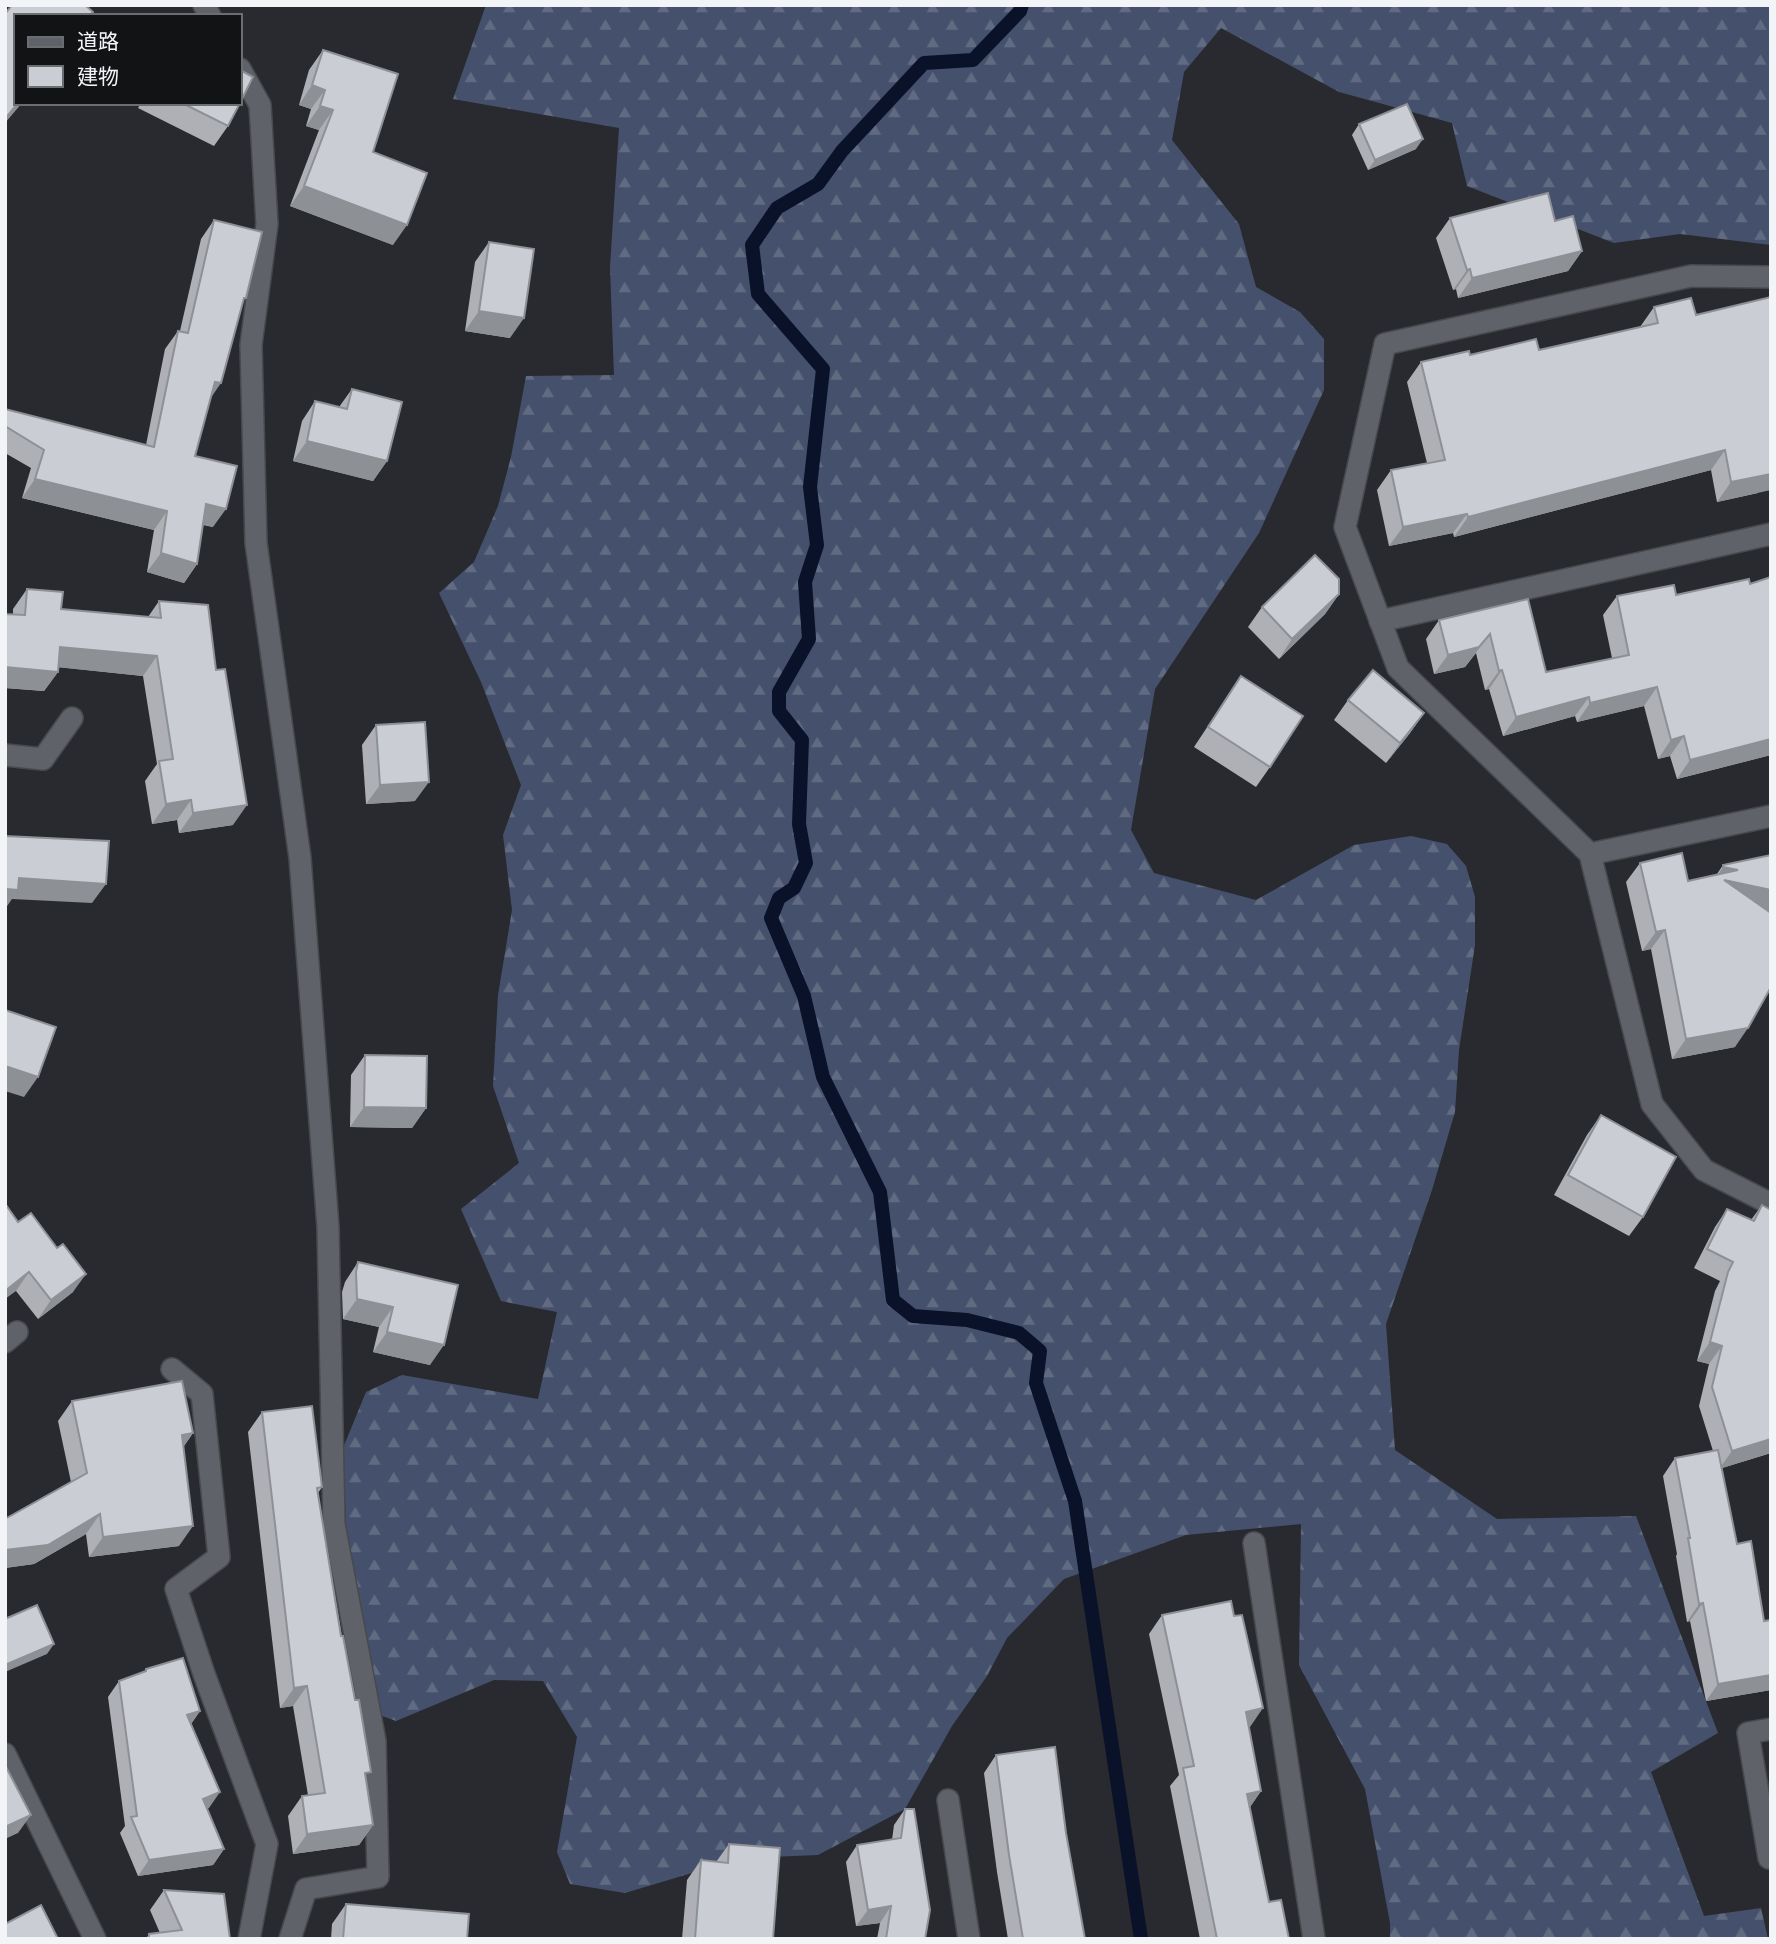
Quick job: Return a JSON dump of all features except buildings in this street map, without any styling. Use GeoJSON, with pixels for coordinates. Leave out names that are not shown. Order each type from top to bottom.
{"type":"FeatureCollection","features":[{"type":"Feature","properties":{"kind":"street"},"geometry":{"type":"LineString","coordinates":[[242,73],[260,105],[261,119],[267,224],[251,345],[257,543],[300,858],[328,1227],[334,1524],[375,1741],[378,1877],[306,1889],[290,1939]]}},
{"type":"Feature","properties":{"kind":"street"},"geometry":{"type":"LineString","coordinates":[[1771,277],[1691,276],[1385,344],[1345,527],[1398,668],[1590,854],[1652,1104],[1704,1170],[1771,1204]]}},
{"type":"Feature","properties":{"kind":"street"},"geometry":{"type":"LineString","coordinates":[[1380,621],[1771,534]]}},
{"type":"Feature","properties":{"kind":"street"},"geometry":{"type":"LineString","coordinates":[[5,755],[43,759],[72,718]]}},
{"type":"Feature","properties":{"kind":"street"},"geometry":{"type":"LineString","coordinates":[[1590,854],[1771,816]]}},
{"type":"Feature","properties":{"kind":"street"},"geometry":{"type":"LineString","coordinates":[[172,1369],[202,1394],[219,1558],[176,1588],[204,1674],[267,1844],[249,1939]]}},
{"type":"Feature","properties":{"kind":"street"},"geometry":{"type":"LineString","coordinates":[[1254,1543],[1314,1939]]}},
{"type":"Feature","properties":{"kind":"street"},"geometry":{"type":"LineString","coordinates":[[1769,1858],[1748,1734],[1771,1729]]}},
{"type":"Feature","properties":{"kind":"street"},"geometry":{"type":"LineString","coordinates":[[5,1754],[95,1939]]}},
{"type":"Feature","properties":{"kind":"street"},"geometry":{"type":"LineString","coordinates":[[948,1800],[969,1939]]}},
{"type":"Feature","properties":{"kind":"green space"},"geometry":{"type":"Polygon","coordinates":[[[486,5],[1771,5],[1771,245],[1680,234],[1614,243],[1467,186],[1452,123],[1339,92],[1221,28],[1184,72],[1172,140],[1239,224],[1256,287],[1300,312],[1324,339],[1324,390],[1259,533],[1155,689],[1131,830],[1154,873],[1256,900],[1354,845],[1411,836],[1447,844],[1466,866],[1475,897],[1475,945],[1459,1050],[1455,1112],[1432,1190],[1386,1324],[1395,1450],[1497,1519],[1636,1516],[1718,1733],[1651,1772],[1704,1916],[1761,1908],[1768,1939],[1390,1939],[1390,1923],[1365,1789],[1299,1665],[1301,1524],[1186,1535],[1064,1579],[1007,1638],[987,1676],[952,1726],[905,1809],[818,1855],[742,1858],[625,1893],[570,1884],[557,1852],[577,1737],[543,1681],[494,1680],[396,1721],[374,1713],[346,1525],[343,1448],[366,1392],[402,1375],[538,1399],[557,1312],[501,1301],[461,1209],[519,1163],[493,1086],[498,995],[512,910],[503,835],[521,785],[481,682],[439,593],[474,562],[498,506],[511,457],[526,376],[614,375],[610,267],[619,128],[453,99],[486,5]]]}},
{"type":"Feature","properties":{"kind":"waterway"},"geometry":{"type":"LineString","coordinates":[[1022,5],[1020,11],[973,60],[924,63],[842,151],[818,184],[777,208],[752,245],[758,294],[823,369],[810,487],[817,545],[805,582],[809,639],[779,692],[779,711],[802,740],[799,824],[806,863],[794,888],[779,898],[771,918],[804,996],[823,1077],[880,1192],[893,1300],[913,1316],[967,1320],[1019,1333],[1040,1351],[1036,1383],[1075,1501],[1141,1939]]}}]}
